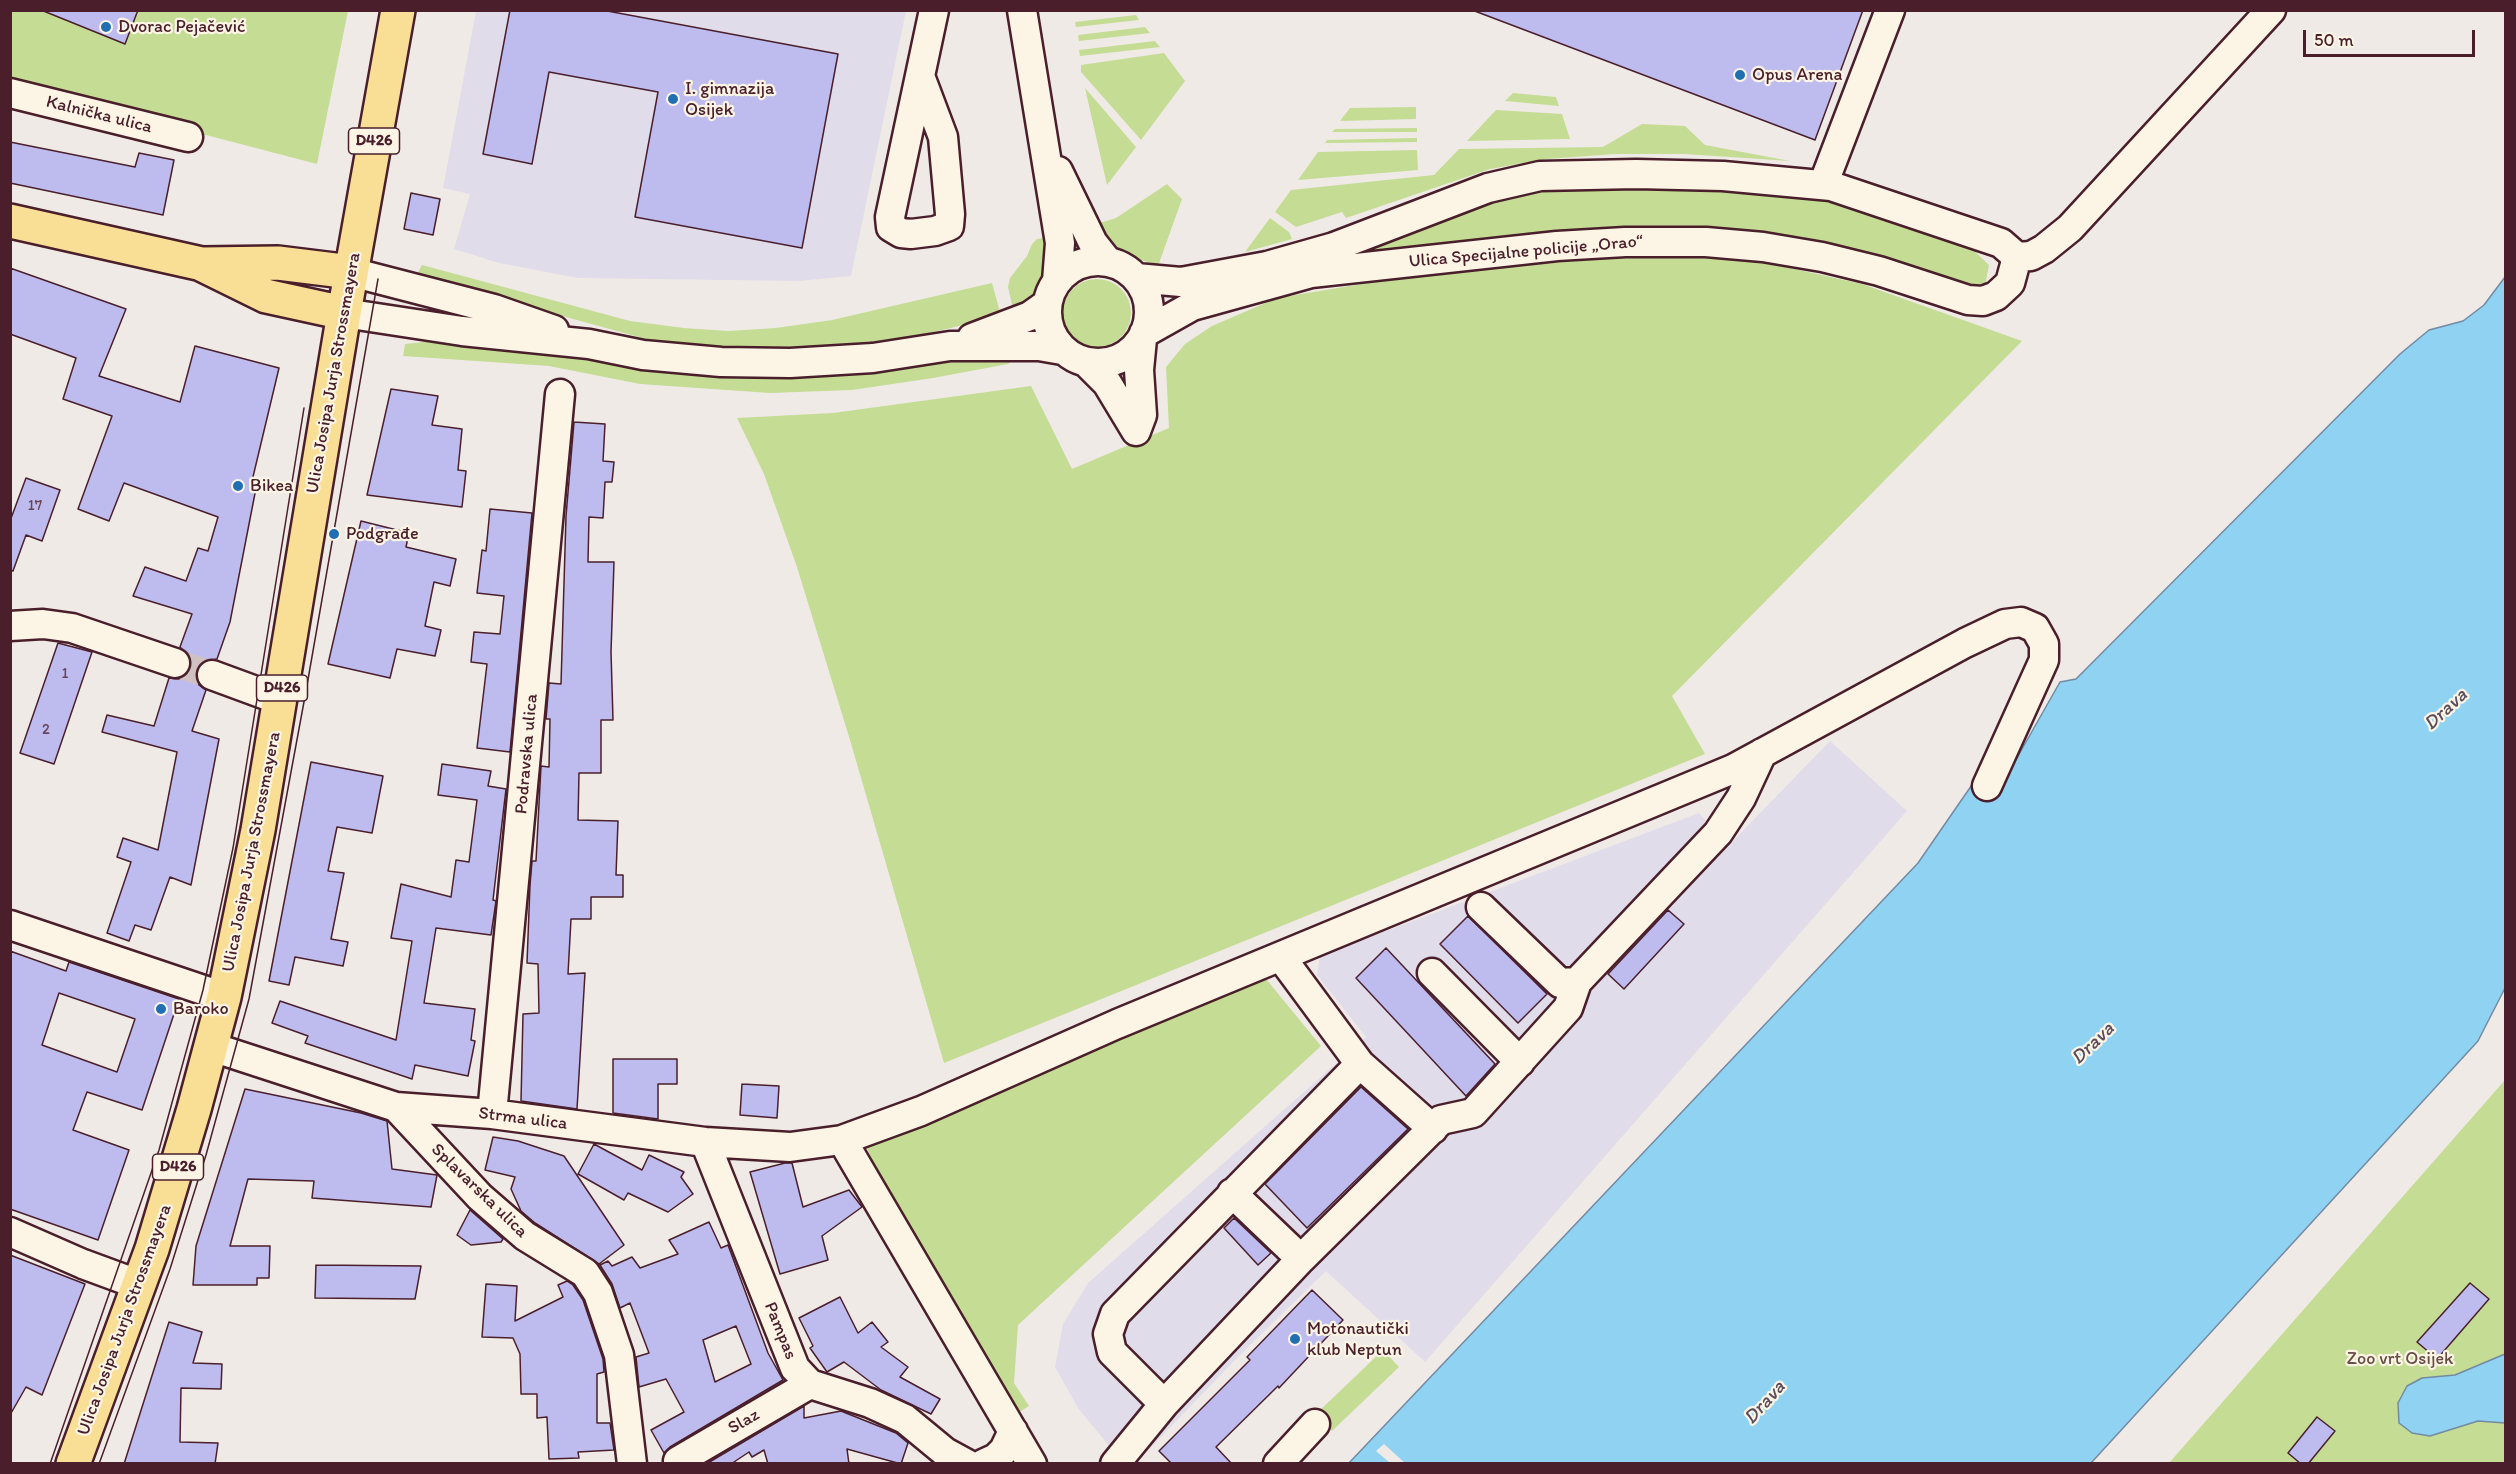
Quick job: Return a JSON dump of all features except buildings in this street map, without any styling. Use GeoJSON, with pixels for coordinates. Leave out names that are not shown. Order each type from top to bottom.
{"type":"FeatureCollection","features":[{"type":"Feature","properties":{"kind":"main road","name":"Ulica Josipa Jurja Strossmayera"},"geometry":{"type":"LineString","coordinates":[[73,1464],[140,1285],[171,1189],[212,1047],[224,996],[258,830],[351,272],[398,10]]}},
{"type":"Feature","properties":{"kind":"main road"},"geometry":{"type":"LineString","coordinates":[[10,221],[202,264],[278,263],[351,272]]}},
{"type":"Feature","properties":{"kind":"main road"},"geometry":{"type":"LineString","coordinates":[[202,264],[266,296],[344,313]]}},
{"type":"Feature","properties":{"kind":"street"},"geometry":{"type":"LineString","coordinates":[[920,76],[943,137],[950,214],[949,226],[935,231],[911,234],[901,233],[891,227],[890,217],[934,10]]}},
{"type":"Feature","properties":{"kind":"street"},"geometry":{"type":"LineString","coordinates":[[1022,10],[1060,243],[1047,321],[1052,337],[1062,350],[1074,359],[1103,364],[1119,360],[1132,351],[1143,336]]}},
{"type":"Feature","properties":{"kind":"street"},"geometry":{"type":"LineString","coordinates":[[1823,185],[1890,10]]}},
{"type":"Feature","properties":{"kind":"street"},"geometry":{"type":"LineString","coordinates":[[1136,278],[1181,282],[1276,264],[1334,247],[1478,191],[1540,176],[1636,174],[1734,177],[1823,185],[1932,218],[2001,243],[2017,257],[2031,256],[2044,249],[2070,228],[2271,10]]}},
{"type":"Feature","properties":{"kind":"street","name":"Kalnička ulica"},"geometry":{"type":"LineString","coordinates":[[10,93],[188,137]]}},
{"type":"Feature","properties":{"kind":"street"},"geometry":{"type":"LineString","coordinates":[[1044,139],[1092,243],[1108,262]]}},
{"type":"Feature","properties":{"kind":"street","name":"Ulica Specijalne policije „Orao“"},"geometry":{"type":"LineString","coordinates":[[1143,336],[1192,306],[1226,294],[1311,273],[1557,246],[1625,242],[1706,242],[1763,248],[1833,259],[1879,271],[1968,300],[1983,301],[1996,296],[2010,283],[2016,268],[2017,257]]}},
{"type":"Feature","properties":{"kind":"street"},"geometry":{"type":"LineString","coordinates":[[950,346],[1011,324],[1052,293],[1075,266],[1091,261],[1108,262],[1123,268],[1136,278],[1145,292],[1149,308],[1139,370],[1142,415],[1136,431],[1107,383],[1088,363]]}},
{"type":"Feature","properties":{"kind":"street"},"geometry":{"type":"LineString","coordinates":[[351,272],[494,309],[589,344]]}},
{"type":"Feature","properties":{"kind":"street"},"geometry":{"type":"LineString","coordinates":[[344,313],[462,331],[589,344],[643,355],[721,362],[790,363],[873,358],[950,346],[1039,346],[1062,350]]}},
{"type":"Feature","properties":{"kind":"street","name":"Podravska ulica"},"geometry":{"type":"LineString","coordinates":[[492,1114],[560,394]]}},
{"type":"Feature","properties":{"kind":"street","name":"Strma ulica"},"geometry":{"type":"LineString","coordinates":[[212,1047],[396,1107],[492,1114],[705,1142],[790,1147],[842,1140],[921,1111],[1117,1024],[1700,783],[1815,725],[1965,643],[2004,624],[2021,622],[2035,628],[2044,644],[2044,660],[1987,786]]}},
{"type":"Feature","properties":{"kind":"street"},"geometry":{"type":"LineString","coordinates":[[10,626],[43,624],[72,628],[175,663]]}},
{"type":"Feature","properties":{"kind":"street"},"geometry":{"type":"LineString","coordinates":[[212,675],[280,700]]}},
{"type":"Feature","properties":{"kind":"street"},"geometry":{"type":"LineString","coordinates":[[1115,1464],[1164,1404],[1300,1259],[1442,1120],[1473,1113],[1520,1062],[1568,1008],[1576,981],[1718,833],[1741,798],[1762,753]]}},
{"type":"Feature","properties":{"kind":"street"},"geometry":{"type":"LineString","coordinates":[[1481,907],[1560,983],[1576,981]]}},
{"type":"Feature","properties":{"kind":"street"},"geometry":{"type":"LineString","coordinates":[[10,926],[224,996]]}},
{"type":"Feature","properties":{"kind":"street"},"geometry":{"type":"LineString","coordinates":[[1281,957],[1360,1064],[1433,1129]]}},
{"type":"Feature","properties":{"kind":"street"},"geometry":{"type":"LineString","coordinates":[[1432,972],[1520,1062]]}},
{"type":"Feature","properties":{"kind":"street"},"geometry":{"type":"LineString","coordinates":[[1164,1404],[1112,1352],[1108,1334],[1115,1314],[1232,1192],[1360,1064]]}},
{"type":"Feature","properties":{"kind":"street","name":"Splavarska ulica"},"geometry":{"type":"LineString","coordinates":[[396,1107],[480,1197],[525,1236],[585,1273],[598,1293],[619,1354],[632,1464]]}},
{"type":"Feature","properties":{"kind":"street"},"geometry":{"type":"LineString","coordinates":[[842,1140],[1032,1464]]}},
{"type":"Feature","properties":{"kind":"street","name":"Pampas"},"geometry":{"type":"LineString","coordinates":[[705,1142],[795,1368],[810,1384]]}},
{"type":"Feature","properties":{"kind":"street"},"geometry":{"type":"LineString","coordinates":[[1232,1192],[1300,1259]]}},
{"type":"Feature","properties":{"kind":"street"},"geometry":{"type":"LineString","coordinates":[[10,1232],[82,1264],[140,1285]]}},
{"type":"Feature","properties":{"kind":"street"},"geometry":{"type":"LineString","coordinates":[[810,1384],[870,1403],[904,1419],[945,1452],[967,1464]]}},
{"type":"Feature","properties":{"kind":"street","name":"Slaz"},"geometry":{"type":"LineString","coordinates":[[678,1461],[810,1384]]}},
{"type":"Feature","properties":{"kind":"street"},"geometry":{"type":"LineString","coordinates":[[1278,1464],[1315,1424]]}},
{"type":"Feature","properties":{"kind":"street"},"geometry":{"type":"LineString","coordinates":[[983,1464],[996,1458],[1004,1450],[1013,1431]]}},
{"type":"Feature","properties":{"kind":"shaded area","name":"I. gimnazija Osijek"},"geometry":{"type":"Polygon","coordinates":[[[476,11],[906,11],[851,276],[798,281],[578,278],[499,263],[454,249],[470,194],[443,188],[476,11]]]}},
{"type":"Feature","properties":{"kind":"shaded area"},"geometry":{"type":"Polygon","coordinates":[[[1830,741],[1907,811],[1425,1362],[1326,1271],[1237,1358],[1135,1464],[1123,1463],[1078,1408],[1055,1367],[1063,1324],[1088,1283],[1366,1037],[1317,975],[1320,956],[1699,813],[1729,845],[1830,741]]]}},
{"type":"Feature","properties":{"kind":"green space"},"geometry":{"type":"Polygon","coordinates":[[[10,11],[348,11],[317,164],[11,84],[10,11]]]}},
{"type":"Feature","properties":{"kind":"green space"},"geometry":{"type":"Polygon","coordinates":[[[1136,15],[1139,20],[1076,27],[1075,22],[1136,15]]]}},
{"type":"Feature","properties":{"kind":"green space"},"geometry":{"type":"Polygon","coordinates":[[[1145,27],[1150,33],[1079,41],[1078,35],[1145,27]]]}},
{"type":"Feature","properties":{"kind":"green space"},"geometry":{"type":"Polygon","coordinates":[[[1155,41],[1160,47],[1080,56],[1079,50],[1155,41]]]}},
{"type":"Feature","properties":{"kind":"green space"},"geometry":{"type":"Polygon","coordinates":[[[1164,53],[1185,81],[1141,140],[1081,72],[1081,65],[1164,53]]]}},
{"type":"Feature","properties":{"kind":"green space"},"geometry":{"type":"Polygon","coordinates":[[[1085,88],[1136,147],[1107,185],[1085,88]]]}},
{"type":"Feature","properties":{"kind":"green space"},"geometry":{"type":"Polygon","coordinates":[[[1513,93],[1556,97],[1559,106],[1505,101],[1513,93]]]}},
{"type":"Feature","properties":{"kind":"green space"},"geometry":{"type":"Polygon","coordinates":[[[1416,107],[1416,119],[1340,121],[1350,108],[1416,107]]]}},
{"type":"Feature","properties":{"kind":"green space"},"geometry":{"type":"Polygon","coordinates":[[[1496,110],[1562,114],[1570,139],[1467,141],[1496,110]]]}},
{"type":"Feature","properties":{"kind":"green space"},"geometry":{"type":"Polygon","coordinates":[[[1642,124],[1685,126],[1705,145],[1790,161],[1684,154],[1615,154],[1547,159],[1490,169],[1346,218],[1342,212],[1296,227],[1275,212],[1291,190],[1434,175],[1459,149],[1603,147],[1642,124]]]}},
{"type":"Feature","properties":{"kind":"green space"},"geometry":{"type":"Polygon","coordinates":[[[1417,128],[1417,132],[1332,132],[1335,129],[1417,128]]]}},
{"type":"Feature","properties":{"kind":"green space"},"geometry":{"type":"Polygon","coordinates":[[[1417,138],[1417,142],[1325,143],[1327,140],[1417,138]]]}},
{"type":"Feature","properties":{"kind":"green space"},"geometry":{"type":"Polygon","coordinates":[[[1417,150],[1418,170],[1298,180],[1318,152],[1417,150]]]}},
{"type":"Feature","properties":{"kind":"green space"},"geometry":{"type":"Polygon","coordinates":[[[1167,184],[1182,199],[1158,266],[1117,251],[1090,226],[1116,218],[1167,184]]]}},
{"type":"Feature","properties":{"kind":"green space"},"geometry":{"type":"Polygon","coordinates":[[[1672,185],[1785,192],[1883,214],[1964,241],[1989,265],[1986,281],[1981,289],[1825,250],[1366,255],[1366,245],[1495,200],[1559,189],[1672,185]]]}},
{"type":"Feature","properties":{"kind":"green space"},"geometry":{"type":"Polygon","coordinates":[[[1270,218],[1289,232],[1292,239],[1245,252],[1270,218]]]}},
{"type":"Feature","properties":{"kind":"green space"},"geometry":{"type":"Polygon","coordinates":[[[1051,237],[1044,278],[1027,303],[1013,309],[1008,287],[1010,278],[1037,239],[1051,237]]]}},
{"type":"Feature","properties":{"kind":"green space"},"geometry":{"type":"Polygon","coordinates":[[[1653,254],[1754,260],[1862,284],[2022,341],[1672,696],[1705,754],[944,1063],[797,567],[764,474],[737,418],[833,413],[1031,386],[1072,469],[1169,428],[1166,367],[1185,344],[1212,326],[1277,298],[1392,279],[1562,259],[1653,254]]]}},
{"type":"Feature","properties":{"kind":"green space"},"geometry":{"type":"Polygon","coordinates":[[[422,265],[630,321],[684,328],[728,331],[776,328],[832,320],[992,283],[1001,316],[904,339],[831,347],[757,350],[689,345],[646,339],[475,292],[417,274],[422,265]]]}},
{"type":"Feature","properties":{"kind":"green space"},"geometry":{"type":"Polygon","coordinates":[[[1097,279],[1110,282],[1121,289],[1128,300],[1131,313],[1128,326],[1121,337],[1110,344],[1097,347],[1084,344],[1073,337],[1066,326],[1063,313],[1066,300],[1073,289],[1084,282],[1097,279]]]}},
{"type":"Feature","properties":{"kind":"green space"},"geometry":{"type":"Polygon","coordinates":[[[444,340],[1014,358],[1008,364],[852,390],[770,393],[640,384],[549,366],[403,356],[405,344],[444,340]]]}},
{"type":"Feature","properties":{"kind":"green space"},"geometry":{"type":"Polygon","coordinates":[[[1262,974],[1321,1046],[1018,1325],[1014,1383],[1029,1406],[1013,1416],[896,1213],[866,1146],[1262,974]]]}},
{"type":"Feature","properties":{"kind":"green space","name":"Zoo vrt Osijek"},"geometry":{"type":"Polygon","coordinates":[[[2505,1080],[2505,1463],[2169,1463],[2505,1080]]]}},
{"type":"Feature","properties":{"kind":"green space"},"geometry":{"type":"Polygon","coordinates":[[[1383,1350],[1399,1367],[1332,1431],[1316,1414],[1383,1350]]]}},
{"type":"Feature","properties":{"kind":"water","name":"Drava"},"geometry":{"type":"Polygon","coordinates":[[[2505,277],[2505,988],[2478,1041],[2091,1463],[1348,1464],[1918,863],[1976,779],[2001,786],[2060,682],[2076,679],[2400,354],[2429,330],[2463,321],[2484,305],[2505,277]]]}},
{"type":"Feature","properties":{"kind":"water"},"geometry":{"type":"Polygon","coordinates":[[[2505,1354],[2505,1423],[2478,1421],[2430,1436],[2412,1433],[2399,1423],[2398,1403],[2407,1386],[2422,1378],[2455,1375],[2505,1354]]]}},
{"type":"Feature","properties":{"kind":"pier"},"geometry":{"type":"Polygon","coordinates":[[[1384,1444],[1405,1463],[1390,1463],[1376,1451],[1384,1444]]]}},
{"type":"Feature","properties":{"kind":"tunnel"},"geometry":{"type":"LineString","coordinates":[[175,663],[212,675]]}},
{"type":"Feature","properties":{"kind":"tram line"},"geometry":{"type":"LineString","coordinates":[[99,1464],[170,1269],[206,1155],[249,999],[378,279]]}},
{"type":"Feature","properties":{"kind":"tram line"},"geometry":{"type":"LineString","coordinates":[[50,1464],[159,1150],[203,990],[233,848],[304,408]]}},
{"type":"Feature","properties":{"kind":"place","name":"Dvorac Pejačević"},"geometry":{"type":"Point","coordinates":[106,27]}},
{"type":"Feature","properties":{"kind":"place","name":"Opus Arena"},"geometry":{"type":"Point","coordinates":[1740,75]}},
{"type":"Feature","properties":{"kind":"place","name":"I. gimnazija Osijek"},"geometry":{"type":"Point","coordinates":[673,99]}},
{"type":"Feature","properties":{"kind":"place","name":"Bikea"},"geometry":{"type":"Point","coordinates":[238,486]}},
{"type":"Feature","properties":{"kind":"place","name":"Podgrađe"},"geometry":{"type":"Point","coordinates":[334,534]}},
{"type":"Feature","properties":{"kind":"place","name":"Baroko"},"geometry":{"type":"Point","coordinates":[161,1009]}},
{"type":"Feature","properties":{"kind":"place","name":"Motonautički klub Neptun"},"geometry":{"type":"Point","coordinates":[1295,1339]}}]}
